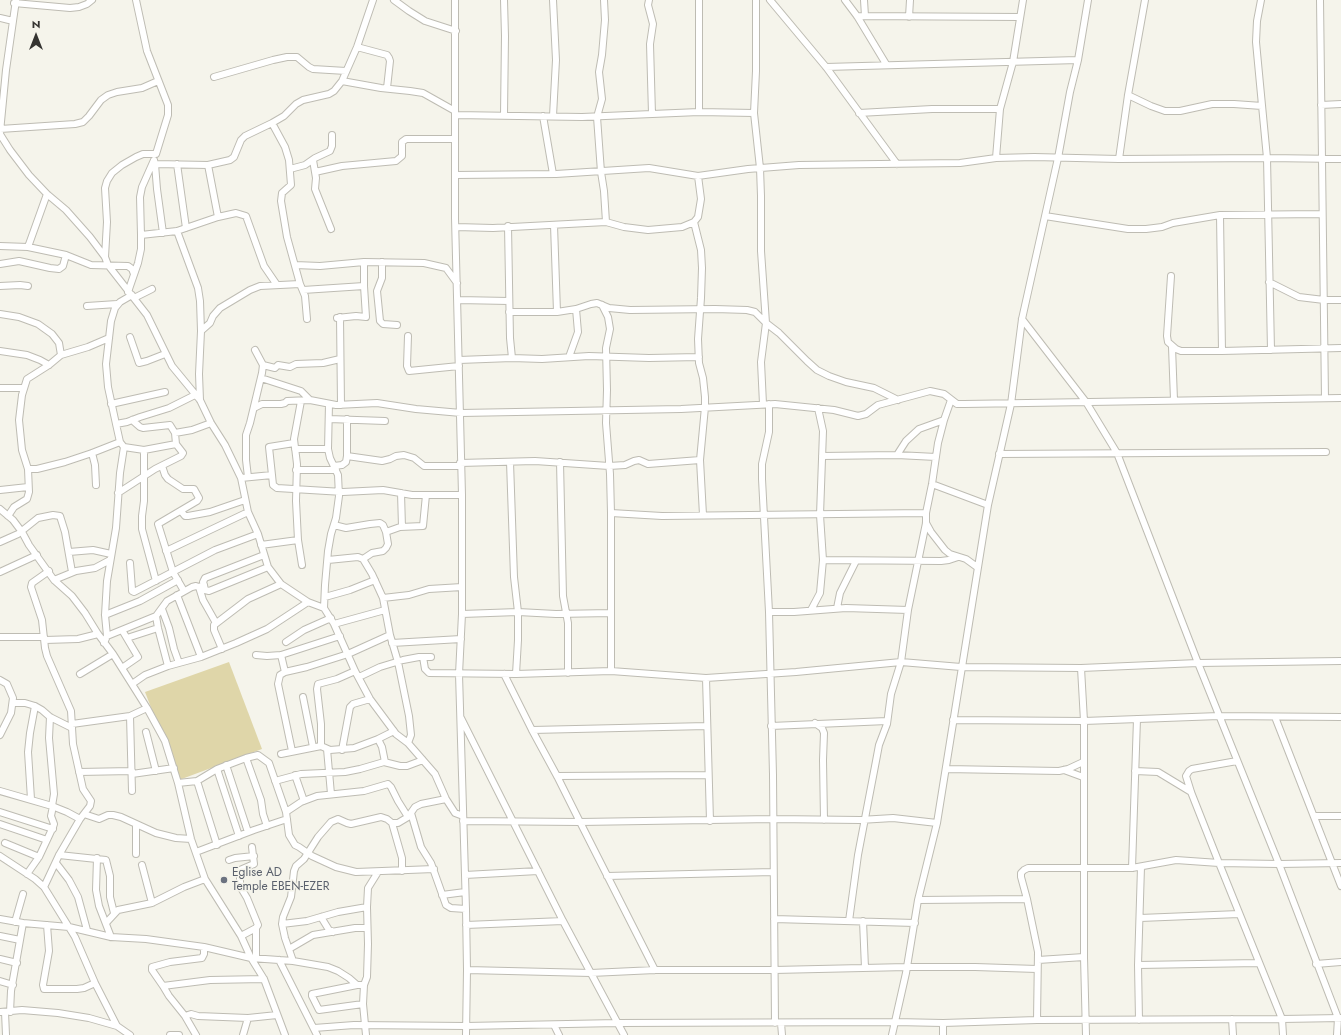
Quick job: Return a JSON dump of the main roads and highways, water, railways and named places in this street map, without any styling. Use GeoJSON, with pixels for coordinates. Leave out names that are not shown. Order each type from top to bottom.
{"type":"FeatureCollection","features":[{"type":"Feature","properties":{"kind":"place","name":"Eglise AD Temple EBEN-EZER"},"geometry":{"type":"Point","coordinates":[224,880]}}]}
